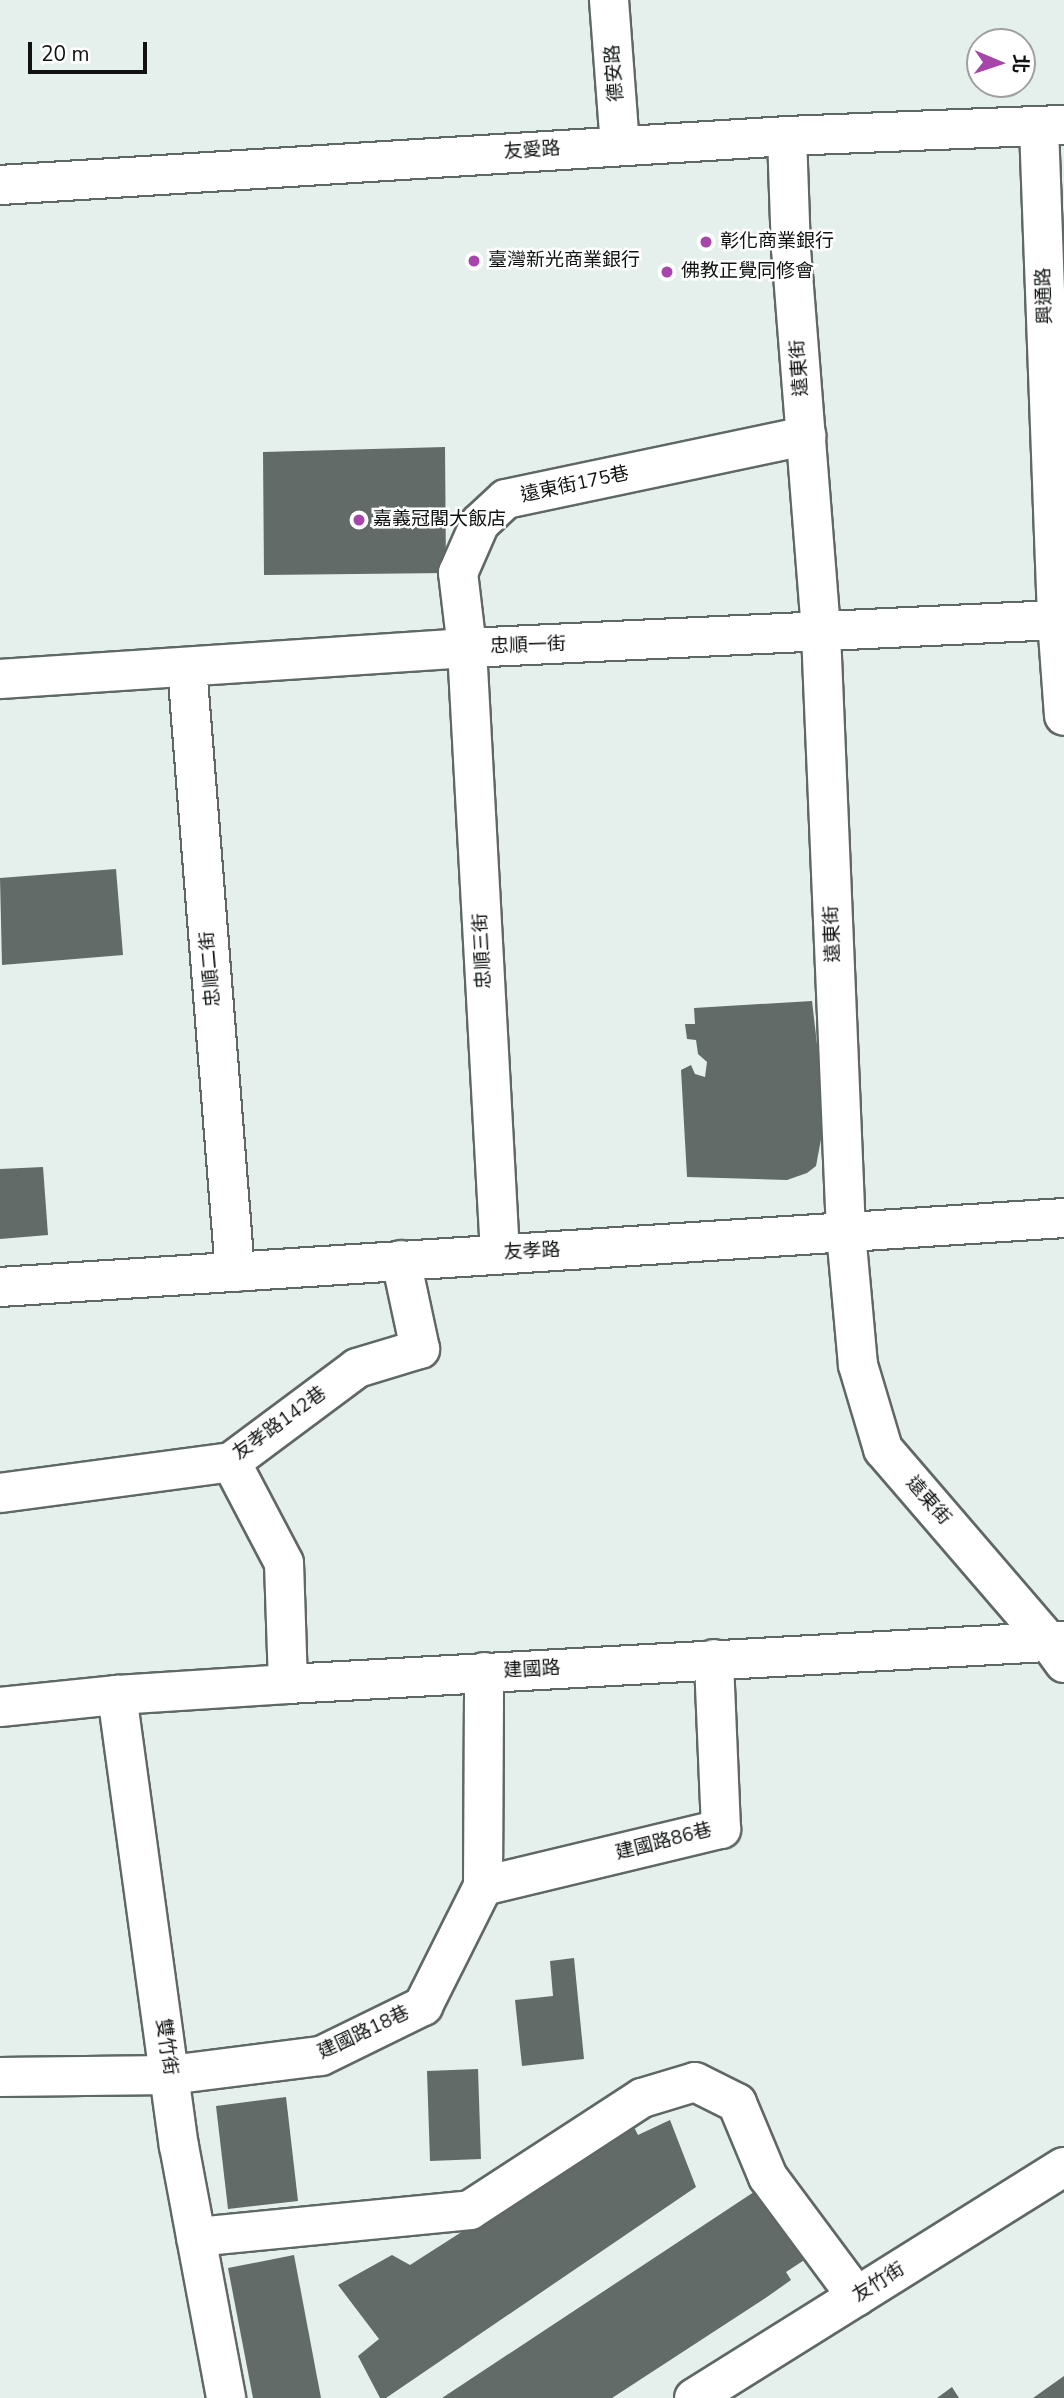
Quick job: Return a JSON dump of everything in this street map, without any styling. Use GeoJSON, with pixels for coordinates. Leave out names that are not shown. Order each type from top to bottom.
{"type":"FeatureCollection","features":[{"type":"Feature","properties":{"kind":"street","name":"德安路"},"geometry":{"type":"LineString","coordinates":[[609,0],[620,146]]}},
{"type":"Feature","properties":{"kind":"street","name":"友愛路"},"geometry":{"type":"LineString","coordinates":[[0,185],[787,136],[1051,126]]}},
{"type":"Feature","properties":{"kind":"street","name":"興通路"},"geometry":{"type":"LineString","coordinates":[[1051,126],[1057,620],[1064,716]]}},
{"type":"Feature","properties":{"kind":"street","name":"遠東街"},"geometry":{"type":"LineString","coordinates":[[787,136],[791,250],[821,633],[846,1233],[858,1365],[883,1449],[1059,1649]]}},
{"type":"Feature","properties":{"kind":"street","name":"遠東街175巷"},"geometry":{"type":"LineString","coordinates":[[467,648],[458,573],[480,523],[506,499],[806,436]]}},
{"type":"Feature","properties":{"kind":"street","name":"忠順一街"},"geometry":{"type":"LineString","coordinates":[[0,680],[467,648],[1057,620]]}},
{"type":"Feature","properties":{"kind":"street","name":"忠順三街"},"geometry":{"type":"LineString","coordinates":[[467,648],[500,1254]]}},
{"type":"Feature","properties":{"kind":"street","name":"忠順二街"},"geometry":{"type":"LineString","coordinates":[[187,667],[235,1272]]}},
{"type":"Feature","properties":{"kind":"street","name":"友孝路"},"geometry":{"type":"LineString","coordinates":[[0,1287],[1064,1218]]}},
{"type":"Feature","properties":{"kind":"street","name":"友孝路142巷"},"geometry":{"type":"LineString","coordinates":[[0,1493],[231,1462],[357,1368],[420,1349],[401,1260]]}},
{"type":"Feature","properties":{"kind":"street"},"geometry":{"type":"LineString","coordinates":[[231,1462],[284,1563],[288,1684]]}},
{"type":"Feature","properties":{"kind":"street","name":"建國路"},"geometry":{"type":"LineString","coordinates":[[0,1707],[117,1695],[714,1659],[1059,1649]]}},
{"type":"Feature","properties":{"kind":"street","name":"建國路86巷"},"geometry":{"type":"LineString","coordinates":[[483,1886],[721,1829],[714,1659]]}},
{"type":"Feature","properties":{"kind":"street","name":"建國路18巷"},"geometry":{"type":"LineString","coordinates":[[0,2077],[170,2075],[321,2056],[423,2006],[483,1886],[484,1672]]}},
{"type":"Feature","properties":{"kind":"street","name":"雙竹街"},"geometry":{"type":"LineString","coordinates":[[117,1695],[170,2075],[226,2398]]}},
{"type":"Feature","properties":{"kind":"street"},"geometry":{"type":"LineString","coordinates":[[196,2237],[470,2210],[642,2098],[695,2082],[737,2103],[768,2177],[856,2297]]}},
{"type":"Feature","properties":{"kind":"street","name":"友竹街"},"geometry":{"type":"LineString","coordinates":[[694,2398],[1064,2167]]}},
{"type":"Feature","properties":{"kind":"building"},"geometry":{"type":"Polygon","coordinates":[[[445,447],[446,573],[264,575],[263,452],[445,447]]]}},
{"type":"Feature","properties":{"kind":"building"},"geometry":{"type":"Polygon","coordinates":[[[116,869],[123,955],[2,965],[0,878],[116,869]]]}},
{"type":"Feature","properties":{"kind":"building"},"geometry":{"type":"Polygon","coordinates":[[[812,1001],[820,1070],[822,1134],[816,1166],[807,1173],[787,1180],[687,1177],[681,1070],[691,1065],[695,1074],[705,1077],[707,1062],[698,1054],[696,1040],[687,1039],[685,1024],[695,1024],[694,1008],[812,1001]]]}},
{"type":"Feature","properties":{"kind":"building"},"geometry":{"type":"Polygon","coordinates":[[[43,1167],[48,1235],[0,1239],[0,1169],[43,1167]]]}},
{"type":"Feature","properties":{"kind":"building"},"geometry":{"type":"Polygon","coordinates":[[[574,1958],[584,2059],[522,2066],[515,2000],[553,1996],[550,1961],[574,1958]]]}},
{"type":"Feature","properties":{"kind":"building"},"geometry":{"type":"Polygon","coordinates":[[[478,2069],[481,2159],[430,2161],[427,2071],[478,2069]]]}},
{"type":"Feature","properties":{"kind":"building"},"geometry":{"type":"Polygon","coordinates":[[[286,2097],[298,2201],[228,2209],[216,2106],[286,2097]]]}},
{"type":"Feature","properties":{"kind":"building"},"geometry":{"type":"Polygon","coordinates":[[[670,2120],[696,2187],[386,2398],[380,2398],[358,2356],[379,2339],[338,2285],[392,2255],[410,2265],[632,2123],[638,2135],[670,2120]]]}},
{"type":"Feature","properties":{"kind":"building"},"geometry":{"type":"Polygon","coordinates":[[[763,2186],[809,2257],[786,2272],[791,2280],[767,2297],[612,2398],[442,2398],[763,2186]]]}},
{"type":"Feature","properties":{"kind":"building"},"geometry":{"type":"Polygon","coordinates":[[[294,2255],[321,2398],[253,2398],[228,2268],[294,2255]]]}},
{"type":"Feature","properties":{"kind":"building"},"geometry":{"type":"Polygon","coordinates":[[[1064,2376],[1064,2398],[1033,2398],[1064,2376]]]}},
{"type":"Feature","properties":{"kind":"building"},"geometry":{"type":"Polygon","coordinates":[[[952,2387],[959,2398],[937,2398],[952,2387]]]}},
{"type":"Feature","properties":{"kind":"place","name":"彰化商業銀行"},"geometry":{"type":"Point","coordinates":[706,242]}},
{"type":"Feature","properties":{"kind":"place","name":"臺灣新光商業銀行"},"geometry":{"type":"Point","coordinates":[474,261]}},
{"type":"Feature","properties":{"kind":"place","name":"佛教正覺同修會"},"geometry":{"type":"Point","coordinates":[667,272]}},
{"type":"Feature","properties":{"kind":"place","name":"嘉義冠閣大飯店"},"geometry":{"type":"Point","coordinates":[359,520]}}]}
